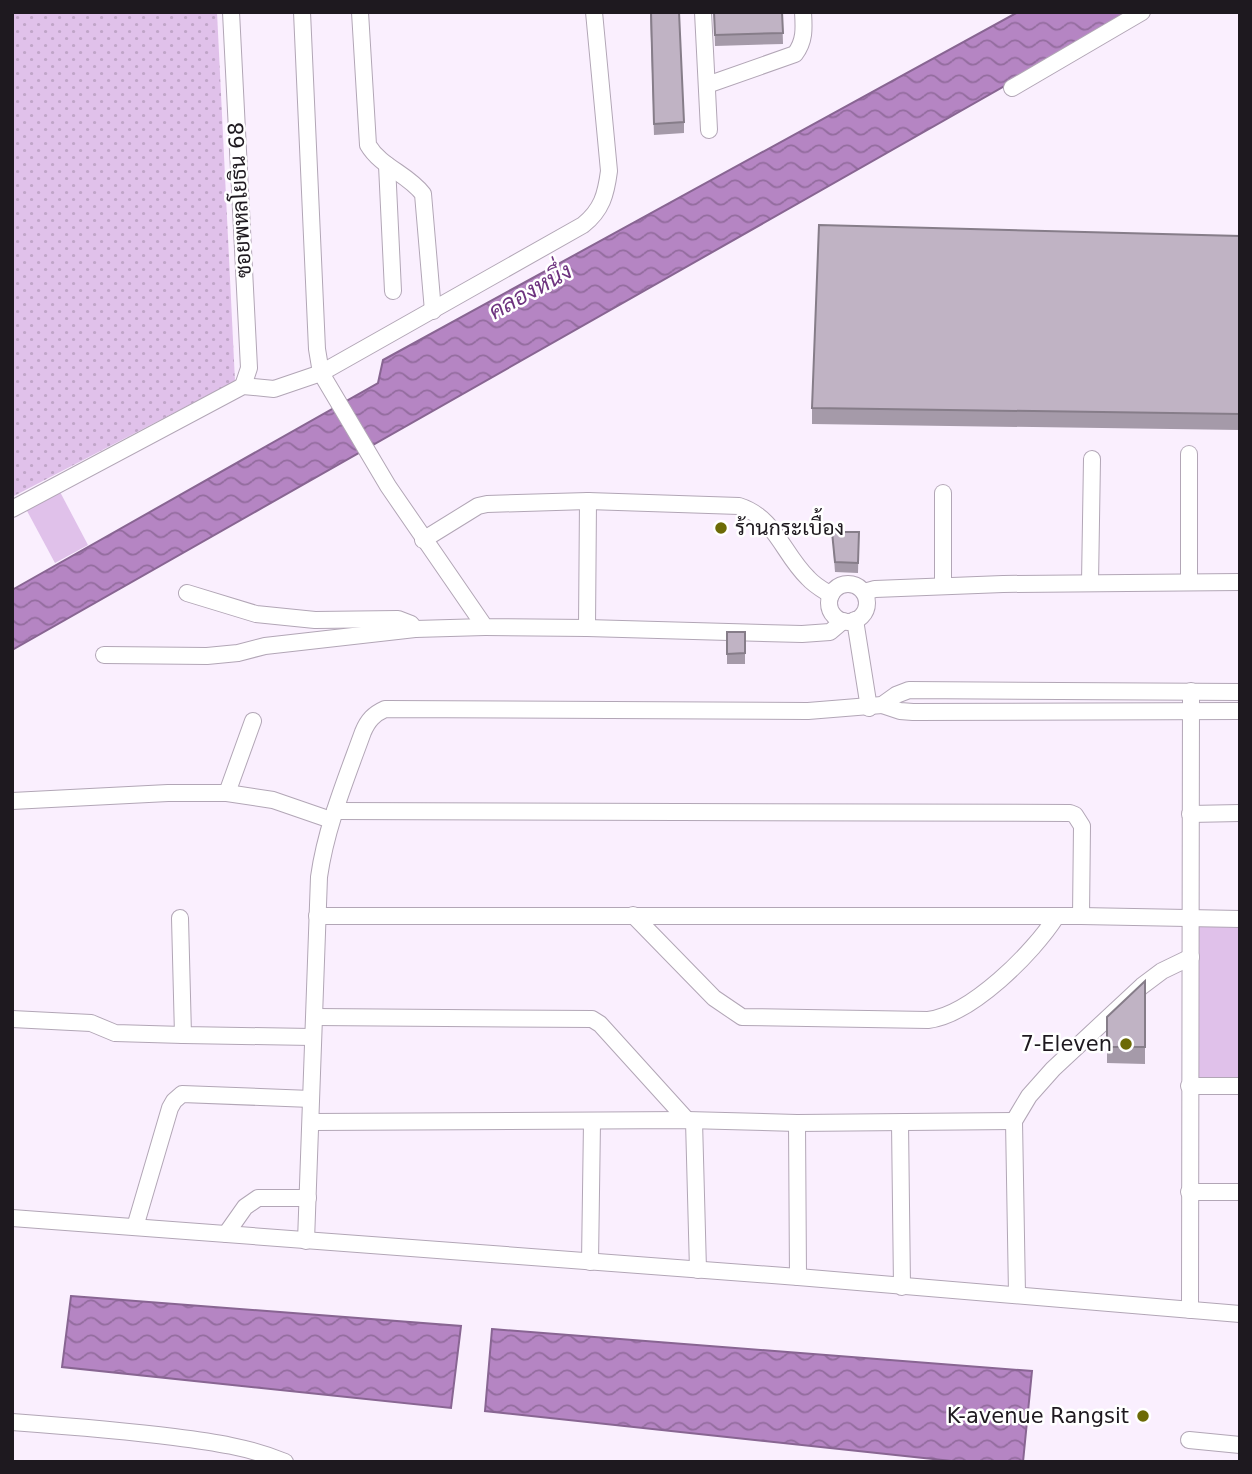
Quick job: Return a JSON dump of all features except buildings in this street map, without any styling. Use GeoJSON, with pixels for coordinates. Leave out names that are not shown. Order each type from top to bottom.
{"type":"FeatureCollection","features":[{"type":"Feature","properties":{"kind":"street","name":"ซอยพหลโยธิน 68"},"geometry":{"type":"LineString","coordinates":[[231,12],[249,368],[243,386]]}},
{"type":"Feature","properties":{"kind":"street"},"geometry":{"type":"LineString","coordinates":[[302,12],[317,349],[324,379],[423,540],[485,627]]}},
{"type":"Feature","properties":{"kind":"street"},"geometry":{"type":"LineString","coordinates":[[359,12],[368,145],[387,165],[410,180],[423,194],[433,311]]}},
{"type":"Feature","properties":{"kind":"street"},"geometry":{"type":"LineString","coordinates":[[12,509],[243,386],[274,389],[324,379],[594,216],[607,191],[609,171],[594,12]]}},
{"type":"Feature","properties":{"kind":"street"},"geometry":{"type":"LineString","coordinates":[[703,12],[709,130]]}},
{"type":"Feature","properties":{"kind":"street"},"geometry":{"type":"LineString","coordinates":[[707,85],[796,54],[802,46],[803,12]]}},
{"type":"Feature","properties":{"kind":"street"},"geometry":{"type":"LineString","coordinates":[[1012,88],[1142,12]]}},
{"type":"Feature","properties":{"kind":"street"},"geometry":{"type":"LineString","coordinates":[[387,165],[393,291]]}},
{"type":"Feature","properties":{"kind":"street"},"geometry":{"type":"LineString","coordinates":[[1189,454],[1189,582]]}},
{"type":"Feature","properties":{"kind":"street"},"geometry":{"type":"LineString","coordinates":[[1090,583],[1092,458]]}},
{"type":"Feature","properties":{"kind":"street"},"geometry":{"type":"LineString","coordinates":[[943,493],[943,586]]}},
{"type":"Feature","properties":{"kind":"street"},"geometry":{"type":"LineString","coordinates":[[423,540],[478,506],[487,504],[588,502],[739,506],[750,510],[772,528],[808,579],[831,595]]}},
{"type":"Feature","properties":{"kind":"street"},"geometry":{"type":"LineString","coordinates":[[587,628],[588,502]]}},
{"type":"Feature","properties":{"kind":"street"},"geometry":{"type":"LineString","coordinates":[[864,592],[875,589],[943,586],[1240,582]]}},
{"type":"Feature","properties":{"kind":"street"},"geometry":{"type":"LineString","coordinates":[[104,655],[207,656],[238,653],[265,646],[415,629],[485,627],[802,634],[830,632],[849,621],[866,608],[864,592],[855,585],[843,584],[831,595],[829,601],[832,614],[849,621]]}},
{"type":"Feature","properties":{"kind":"street"},"geometry":{"type":"LineString","coordinates":[[187,593],[256,614],[315,620],[398,618],[415,629]]}},
{"type":"Feature","properties":{"kind":"street"},"geometry":{"type":"LineString","coordinates":[[849,621],[875,707]]}},
{"type":"Feature","properties":{"kind":"street"},"geometry":{"type":"LineString","coordinates":[[875,707],[909,690],[1240,692]]}},
{"type":"Feature","properties":{"kind":"street"},"geometry":{"type":"LineString","coordinates":[[1190,1310],[1191,691]]}},
{"type":"Feature","properties":{"kind":"street"},"geometry":{"type":"LineString","coordinates":[[306,1241],[317,916],[322,856],[333,815],[368,721],[385,709],[808,711],[875,707],[913,712],[1240,711]]}},
{"type":"Feature","properties":{"kind":"street"},"geometry":{"type":"LineString","coordinates":[[227,793],[253,721]]}},
{"type":"Feature","properties":{"kind":"street"},"geometry":{"type":"LineString","coordinates":[[12,801],[167,793],[227,793],[272,800],[333,815],[1070,813],[1075,815],[1082,826],[1081,916]]}},
{"type":"Feature","properties":{"kind":"street"},"geometry":{"type":"LineString","coordinates":[[1190,814],[1240,813]]}},
{"type":"Feature","properties":{"kind":"street"},"geometry":{"type":"LineString","coordinates":[[633,915],[715,998],[742,1017],[928,1020],[950,1015],[966,1007],[1030,950],[1056,917]]}},
{"type":"Feature","properties":{"kind":"street"},"geometry":{"type":"LineString","coordinates":[[317,916],[1081,916],[1240,919]]}},
{"type":"Feature","properties":{"kind":"street"},"geometry":{"type":"LineString","coordinates":[[180,918],[183,1035]]}},
{"type":"Feature","properties":{"kind":"street"},"geometry":{"type":"LineString","coordinates":[[1017,1294],[1014,1121],[1024,1102],[1053,1069],[1142,986],[1162,971],[1191,957]]}},
{"type":"Feature","properties":{"kind":"street"},"geometry":{"type":"LineString","coordinates":[[315,1017],[593,1019],[690,1121],[698,1270]]}},
{"type":"Feature","properties":{"kind":"street"},"geometry":{"type":"LineString","coordinates":[[12,1019],[91,1023],[115,1033],[312,1037]]}},
{"type":"Feature","properties":{"kind":"street"},"geometry":{"type":"LineString","coordinates":[[1189,1086],[1240,1086]]}},
{"type":"Feature","properties":{"kind":"street"},"geometry":{"type":"LineString","coordinates":[[135,1227],[170,1108],[177,1097],[182,1094],[312,1099]]}},
{"type":"Feature","properties":{"kind":"street"},"geometry":{"type":"LineString","coordinates":[[312,1122],[1014,1121]]}},
{"type":"Feature","properties":{"kind":"street"},"geometry":{"type":"LineString","coordinates":[[590,1262],[592,1122]]}},
{"type":"Feature","properties":{"kind":"street"},"geometry":{"type":"LineString","coordinates":[[797,1123],[798,1277]]}},
{"type":"Feature","properties":{"kind":"street"},"geometry":{"type":"LineString","coordinates":[[901,1123],[902,1287]]}},
{"type":"Feature","properties":{"kind":"street"},"geometry":{"type":"LineString","coordinates":[[1189,1192],[1240,1192]]}},
{"type":"Feature","properties":{"kind":"street"},"geometry":{"type":"LineString","coordinates":[[226,1234],[245,1207],[258,1198],[308,1198]]}},
{"type":"Feature","properties":{"kind":"street"},"geometry":{"type":"LineString","coordinates":[[12,1218],[1017,1294],[1240,1314]]}},
{"type":"Feature","properties":{"kind":"street"},"geometry":{"type":"LineString","coordinates":[[12,1422],[191,1439],[245,1447],[285,1462]]}},
{"type":"Feature","properties":{"kind":"street"},"geometry":{"type":"LineString","coordinates":[[1189,1440],[1240,1445]]}},
{"type":"Feature","properties":{"kind":"shaded area"},"geometry":{"type":"Polygon","coordinates":[[[12,12],[217,12],[235,381],[12,497],[12,12]]]}},
{"type":"Feature","properties":{"kind":"shaded area"},"geometry":{"type":"Polygon","coordinates":[[[59,490],[88,545],[55,563],[26,509],[59,490]]]}},
{"type":"Feature","properties":{"kind":"shaded area"},"geometry":{"type":"Polygon","coordinates":[[[1240,916],[1240,1083],[1195,1083],[1193,917],[1240,916]]]}},
{"type":"Feature","properties":{"kind":"water","name":"คลองหนึ่ง"},"geometry":{"type":"Polygon","coordinates":[[[1018,12],[1135,12],[12,650],[12,590],[378,383],[383,360],[1018,12]]]}},
{"type":"Feature","properties":{"kind":"water"},"geometry":{"type":"Polygon","coordinates":[[[71,1296],[461,1326],[451,1408],[62,1367],[71,1296]]]}},
{"type":"Feature","properties":{"kind":"water"},"geometry":{"type":"Polygon","coordinates":[[[492,1329],[1032,1371],[1023,1462],[961,1462],[485,1411],[492,1329]]]}},
{"type":"Feature","properties":{"kind":"place","name":"ร้านกระเบื้อง"},"geometry":{"type":"Point","coordinates":[721,528]}},
{"type":"Feature","properties":{"kind":"place","name":"7-Eleven"},"geometry":{"type":"Point","coordinates":[1126,1044]}},
{"type":"Feature","properties":{"kind":"place","name":"K-avenue Rangsit"},"geometry":{"type":"Point","coordinates":[1143,1416]}}]}
